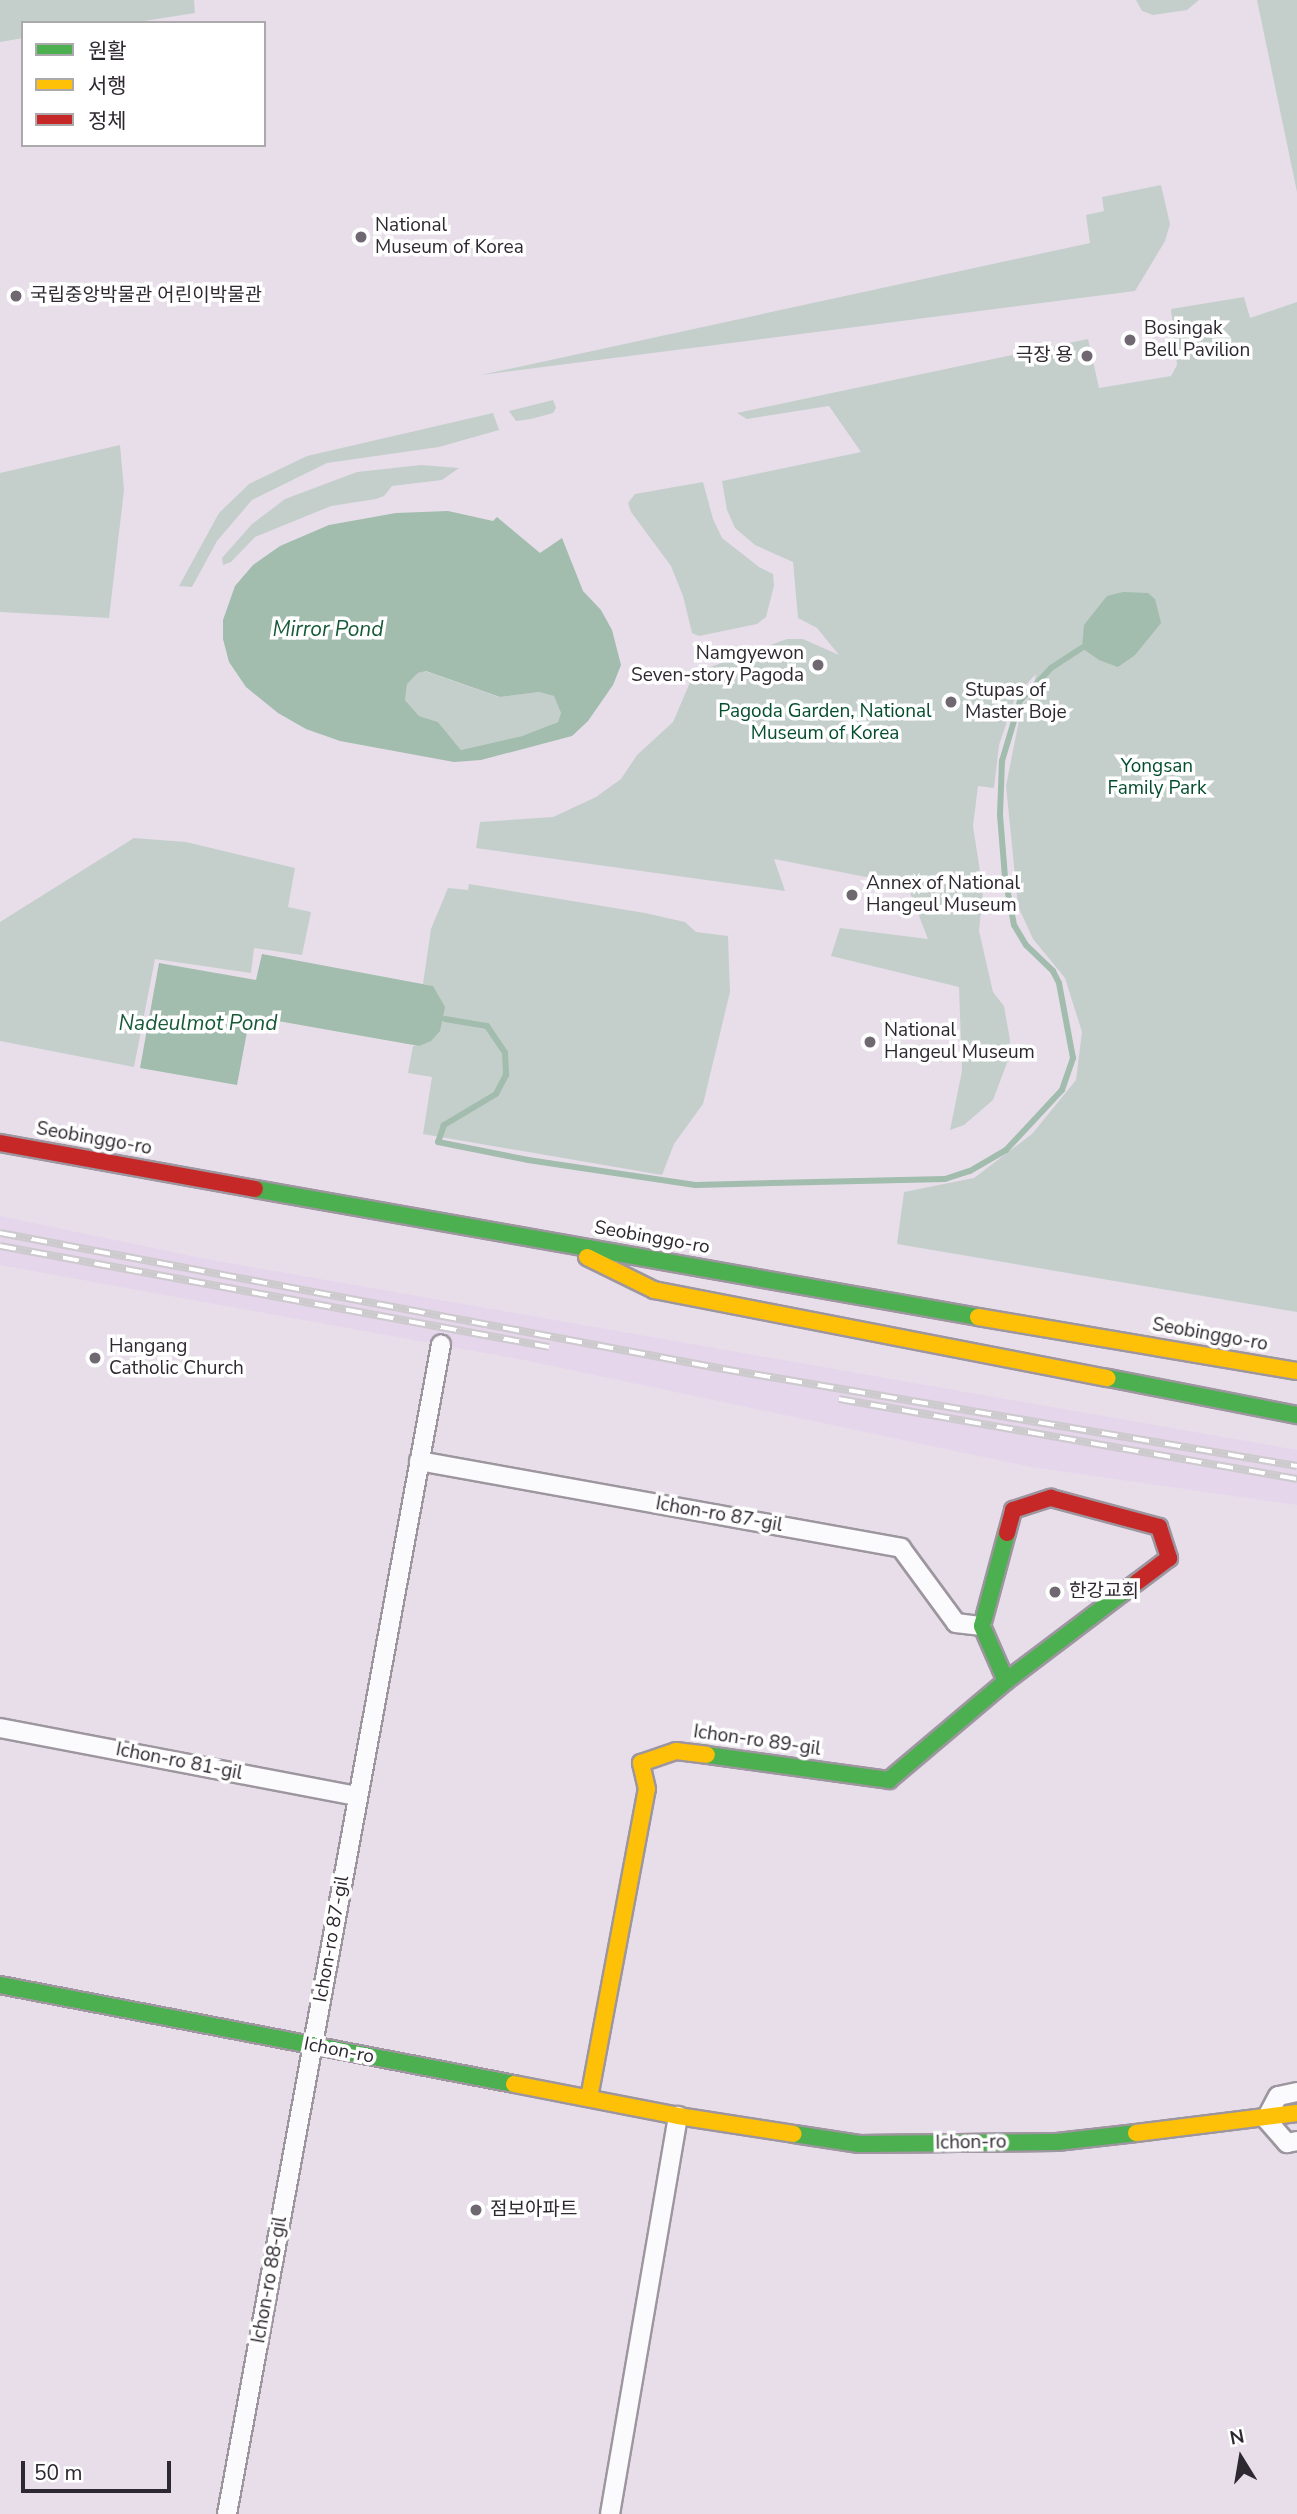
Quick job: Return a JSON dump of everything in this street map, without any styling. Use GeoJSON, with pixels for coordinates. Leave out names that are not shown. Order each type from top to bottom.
{"type":"FeatureCollection","features":[{"type":"Feature","properties":{"kind":"street","name":"Seobinggo-ro"},"geometry":{"type":"LineString","coordinates":[[0,1143],[1297,1371]]}},
{"type":"Feature","properties":{"kind":"street"},"geometry":{"type":"LineString","coordinates":[[557,1242],[654,1290],[1297,1415]]}},
{"type":"Feature","properties":{"kind":"street","name":"Ichon-ro 87-gil"},"geometry":{"type":"LineString","coordinates":[[313,2046],[441,1344]]}},
{"type":"Feature","properties":{"kind":"street","name":"Ichon-ro 87-gil"},"geometry":{"type":"LineString","coordinates":[[419,1461],[901,1548],[956,1623],[982,1626]]}},
{"type":"Feature","properties":{"kind":"street","name":"Ichon-ro 89-gil"},"geometry":{"type":"LineString","coordinates":[[589,2098],[647,1789],[640,1763],[676,1751],[889,1780],[1006,1681],[1168,1558],[1159,1527],[1051,1498],[1013,1510],[982,1626]]}},
{"type":"Feature","properties":{"kind":"street"},"geometry":{"type":"LineString","coordinates":[[982,1626],[1006,1681]]}},
{"type":"Feature","properties":{"kind":"street","name":"Ichon-ro 81-gil"},"geometry":{"type":"LineString","coordinates":[[0,1728],[358,1796]]}},
{"type":"Feature","properties":{"kind":"street","name":"Ichon-ro"},"geometry":{"type":"LineString","coordinates":[[0,1986],[678,2116],[859,2144],[1057,2142],[1266,2119],[1297,2113]]}},
{"type":"Feature","properties":{"kind":"street","name":"Ichon-ro 88-gil"},"geometry":{"type":"LineString","coordinates":[[227,2514],[313,2046]]}},
{"type":"Feature","properties":{"kind":"street"},"geometry":{"type":"LineString","coordinates":[[1297,2092],[1279,2096],[1266,2119],[1287,2143],[1297,2141]]}},
{"type":"Feature","properties":{"kind":"street"},"geometry":{"type":"LineString","coordinates":[[610,2514],[678,2116]]}},
{"type":"Feature","properties":{"kind":"shaded area"},"geometry":{"type":"Polygon","coordinates":[[[0,1216],[206,1259],[1297,1450],[1297,1505],[1031,1467],[524,1360],[0,1265],[0,1216]]]}},
{"type":"Feature","properties":{"kind":"green space"},"geometry":{"type":"Polygon","coordinates":[[[0,0],[194,0],[195,13],[144,21],[21,21],[21,38],[0,42],[0,0]]]}},
{"type":"Feature","properties":{"kind":"green space"},"geometry":{"type":"Polygon","coordinates":[[[1136,0],[1199,0],[1187,10],[1153,15],[1142,11],[1136,0]]]}},
{"type":"Feature","properties":{"kind":"green space"},"geometry":{"type":"Polygon","coordinates":[[[1257,0],[1297,0],[1297,192],[1257,0]]]}},
{"type":"Feature","properties":{"kind":"green space"},"geometry":{"type":"Polygon","coordinates":[[[1161,185],[1170,224],[1165,241],[1135,291],[481,375],[1090,243],[1086,215],[1104,211],[1102,197],[1161,185]]]}},
{"type":"Feature","properties":{"kind":"green space"},"geometry":{"type":"Polygon","coordinates":[[[1244,297],[1250,318],[1297,302],[1297,1312],[897,1244],[904,1192],[974,1178],[1032,1134],[1076,1080],[1082,1032],[1065,978],[1033,939],[1018,906],[1006,786],[1022,705],[1032,694],[1036,674],[1016,695],[999,745],[994,788],[978,786],[973,826],[983,891],[979,931],[993,992],[1004,1006],[1010,1040],[1007,1063],[993,1100],[964,1125],[950,1130],[962,1071],[959,987],[831,956],[840,928],[928,939],[907,885],[774,859],[785,891],[476,848],[480,822],[553,817],[596,797],[621,779],[637,755],[673,722],[694,673],[787,639],[803,639],[839,655],[817,628],[798,618],[793,562],[755,545],[735,528],[727,510],[722,481],[861,452],[829,406],[747,419],[737,413],[1088,339],[1099,388],[1171,376],[1177,365],[1171,309],[1244,297]]]}},
{"type":"Feature","properties":{"kind":"green space"},"geometry":{"type":"Polygon","coordinates":[[[553,400],[556,408],[553,413],[531,419],[516,421],[509,411],[553,400]]]}},
{"type":"Feature","properties":{"kind":"green space"},"geometry":{"type":"Polygon","coordinates":[[[493,413],[499,430],[439,447],[327,463],[252,500],[217,541],[192,587],[179,586],[219,513],[249,484],[307,456],[493,413]]]}},
{"type":"Feature","properties":{"kind":"green space"},"geometry":{"type":"Polygon","coordinates":[[[120,445],[124,490],[109,618],[0,612],[0,473],[120,445]]]}},
{"type":"Feature","properties":{"kind":"green space"},"geometry":{"type":"Polygon","coordinates":[[[421,465],[459,468],[442,480],[392,486],[384,496],[376,499],[331,506],[255,537],[231,562],[223,565],[222,558],[252,524],[285,499],[357,472],[421,465]]]}},
{"type":"Feature","properties":{"kind":"green space"},"geometry":{"type":"Polygon","coordinates":[[[703,482],[713,519],[722,538],[759,567],[773,574],[774,586],[766,617],[757,624],[699,636],[692,633],[683,596],[671,566],[631,512],[628,503],[635,494],[703,482]]]}},
{"type":"Feature","properties":{"kind":"green space"},"geometry":{"type":"Polygon","coordinates":[[[425,671],[499,697],[539,692],[555,696],[561,713],[558,722],[522,736],[461,750],[438,722],[419,716],[405,700],[407,684],[418,673],[425,671]]]}},
{"type":"Feature","properties":{"kind":"green space"},"geometry":{"type":"Polygon","coordinates":[[[134,838],[186,842],[295,868],[288,907],[311,912],[302,955],[254,948],[251,973],[155,959],[134,1067],[0,1041],[0,922],[134,838]]]}},
{"type":"Feature","properties":{"kind":"green space"},"geometry":{"type":"Polygon","coordinates":[[[469,884],[645,913],[685,922],[696,932],[728,936],[730,992],[703,1104],[674,1144],[662,1175],[423,1134],[432,1077],[408,1073],[413,1046],[419,1046],[433,986],[423,984],[431,929],[448,888],[468,890],[469,884]]]}},
{"type":"Feature","properties":{"kind":"water","name":"Mirror Pond"},"geometry":{"type":"Polygon","coordinates":[[[448,511],[493,521],[497,517],[540,553],[562,538],[583,591],[601,610],[612,630],[621,665],[613,685],[588,721],[572,736],[481,760],[454,762],[340,741],[306,729],[278,713],[246,687],[229,662],[223,639],[223,620],[235,586],[253,565],[280,546],[329,525],[396,513],[448,511]],[[426,671],[418,673],[407,684],[405,700],[419,716],[438,722],[461,750],[522,736],[558,722],[561,713],[554,696],[539,692],[500,697],[426,671]]]}},
{"type":"Feature","properties":{"kind":"water"},"geometry":{"type":"Polygon","coordinates":[[[1123,592],[1148,593],[1155,599],[1161,623],[1135,655],[1118,667],[1099,660],[1082,648],[1084,625],[1107,596],[1123,592]]]}},
{"type":"Feature","properties":{"kind":"water","name":"Nadeulmot Pond"},"geometry":{"type":"Polygon","coordinates":[[[262,954],[433,986],[445,1007],[440,1031],[431,1041],[419,1046],[250,1016],[237,1085],[140,1068],[159,963],[256,980],[262,954]]]}},
{"type":"Feature","properties":{"kind":"waterway"},"geometry":{"type":"LineString","coordinates":[[445,1019],[487,1026],[505,1053],[506,1075],[496,1094],[444,1125],[438,1142],[528,1160],[695,1185],[945,1179],[970,1171],[1006,1150],[1062,1090],[1073,1058],[1059,983],[1053,971],[1026,945],[1014,925],[1005,877],[1000,815],[1002,761],[1020,701],[1051,668],[1082,648]]}},
{"type":"Feature","properties":{"kind":"railway"},"geometry":{"type":"LineString","coordinates":[[0,1233],[723,1369],[1297,1466]]}},
{"type":"Feature","properties":{"kind":"railway"},"geometry":{"type":"LineString","coordinates":[[0,1246],[549,1347]]}},
{"type":"Feature","properties":{"kind":"railway"},"geometry":{"type":"LineString","coordinates":[[839,1399],[1297,1479]]}},
{"type":"Feature","properties":{"kind":"traffic: fast"},"geometry":{"type":"LineString","coordinates":[[255,1189],[978,1317]]}},
{"type":"Feature","properties":{"kind":"traffic: fast"},"geometry":{"type":"LineString","coordinates":[[1108,1378],[1297,1415]]}},
{"type":"Feature","properties":{"kind":"traffic: fast"},"geometry":{"type":"LineString","coordinates":[[1006,1681],[982,1626],[1007,1533]]}},
{"type":"Feature","properties":{"kind":"traffic: fast"},"geometry":{"type":"LineString","coordinates":[[707,1755],[889,1780],[1006,1681],[1137,1582]]}},
{"type":"Feature","properties":{"kind":"traffic: fast"},"geometry":{"type":"LineString","coordinates":[[0,1985],[514,2084]]}},
{"type":"Feature","properties":{"kind":"traffic: fast"},"geometry":{"type":"LineString","coordinates":[[794,2134],[859,2144],[1057,2142],[1136,2133]]}},
{"type":"Feature","properties":{"kind":"traffic: slow"},"geometry":{"type":"LineString","coordinates":[[587,1257],[654,1290],[1108,1378]]}},
{"type":"Feature","properties":{"kind":"traffic: slow"},"geometry":{"type":"LineString","coordinates":[[978,1317],[1297,1371]]}},
{"type":"Feature","properties":{"kind":"traffic: slow"},"geometry":{"type":"LineString","coordinates":[[589,2098],[647,1789],[641,1763],[676,1751],[707,1755]]}},
{"type":"Feature","properties":{"kind":"traffic: slow"},"geometry":{"type":"LineString","coordinates":[[514,2084],[678,2116],[794,2134]]}},
{"type":"Feature","properties":{"kind":"traffic: slow"},"geometry":{"type":"LineString","coordinates":[[1136,2133],[1297,2113]]}},
{"type":"Feature","properties":{"kind":"traffic: jam"},"geometry":{"type":"LineString","coordinates":[[0,1143],[255,1189]]}},
{"type":"Feature","properties":{"kind":"traffic: jam"},"geometry":{"type":"LineString","coordinates":[[1007,1533],[1013,1510],[1051,1498],[1159,1527],[1169,1558],[1137,1582]]}},
{"type":"Feature","properties":{"kind":"place","name":"National Museum of Korea"},"geometry":{"type":"Point","coordinates":[361,237]}},
{"type":"Feature","properties":{"kind":"place","name":"국립중앙박물관 어린이박물관"},"geometry":{"type":"Point","coordinates":[16,296]}},
{"type":"Feature","properties":{"kind":"place","name":"Bosingak Bell Pavilion"},"geometry":{"type":"Point","coordinates":[1130,340]}},
{"type":"Feature","properties":{"kind":"place","name":"극장 용"},"geometry":{"type":"Point","coordinates":[1087,356]}},
{"type":"Feature","properties":{"kind":"place","name":"Namgyewon Seven-story Pagoda"},"geometry":{"type":"Point","coordinates":[818,665]}},
{"type":"Feature","properties":{"kind":"place","name":"Stupas of Master Boje"},"geometry":{"type":"Point","coordinates":[951,702]}},
{"type":"Feature","properties":{"kind":"place","name":"Annex of National Hangeul Museum"},"geometry":{"type":"Point","coordinates":[852,895]}},
{"type":"Feature","properties":{"kind":"place","name":"National Hangeul Museum"},"geometry":{"type":"Point","coordinates":[870,1042]}},
{"type":"Feature","properties":{"kind":"place","name":"Hangang Catholic Church"},"geometry":{"type":"Point","coordinates":[95,1358]}},
{"type":"Feature","properties":{"kind":"place","name":"한강교회"},"geometry":{"type":"Point","coordinates":[1055,1592]}},
{"type":"Feature","properties":{"kind":"place","name":"점보아파트"},"geometry":{"type":"Point","coordinates":[476,2210]}},
{"type":"Feature","properties":{"kind":"park label","name":"Pagoda Garden, National Museum of Korea"},"geometry":{"type":"Point","coordinates":[825,723]}},
{"type":"Feature","properties":{"kind":"park label","name":"Yongsan Family Park"},"geometry":{"type":"Point","coordinates":[1157,778]}}]}
